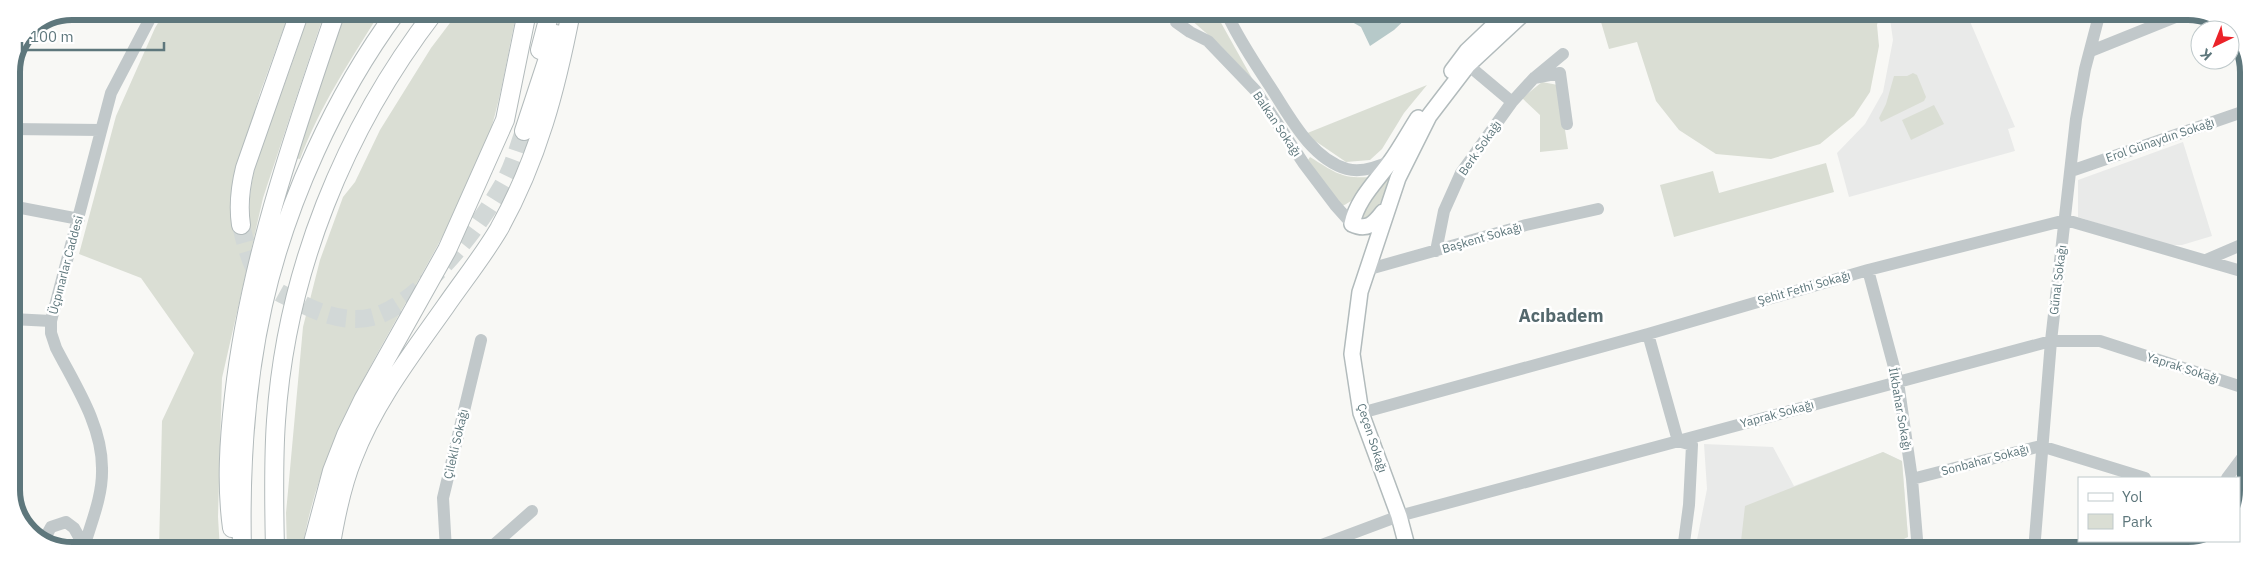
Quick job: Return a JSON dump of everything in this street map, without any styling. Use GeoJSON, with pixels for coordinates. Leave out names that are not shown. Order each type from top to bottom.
{"type":"FeatureCollection","features":[{"type":"Feature","properties":{"kind":"highway"},"geometry":{"type":"LineString","coordinates":[[241,225],[238,209],[239,192],[245,168],[297,20]]}},
{"type":"Feature","properties":{"kind":"highway"},"geometry":{"type":"LineString","coordinates":[[233,542],[229,503],[230,432],[237,365],[249,293],[266,227],[333,20]]}},
{"type":"Feature","properties":{"kind":"highway"},"geometry":{"type":"LineString","coordinates":[[242,542],[241,503],[246,420],[253,361],[263,305],[278,250],[298,195],[326,130],[366,59],[392,20]]}},
{"type":"Feature","properties":{"kind":"highway"},"geometry":{"type":"LineString","coordinates":[[275,542],[274,463],[276,420],[281,376],[292,312],[306,259],[342,164],[364,120],[387,79],[429,20]]}},
{"type":"Feature","properties":{"kind":"highway"},"geometry":{"type":"LineString","coordinates":[[313,542],[332,471],[346,435],[363,400],[447,250],[505,120],[525,20]]}},
{"type":"Feature","properties":{"kind":"highway"},"geometry":{"type":"LineString","coordinates":[[548,20],[524,132],[568,20]]}},
{"type":"Feature","properties":{"kind":"highway"},"geometry":{"type":"LineString","coordinates":[[331,542],[334,523],[352,460],[379,404],[408,358],[498,230],[520,189],[537,148],[554,93],[561,20]]}},
{"type":"Feature","properties":{"kind":"highway"},"geometry":{"type":"LineString","coordinates":[[334,523],[338,542]]}},
{"type":"Feature","properties":{"kind":"main road"},"geometry":{"type":"LineString","coordinates":[[1375,248],[1352,224],[1354,214],[1360,203],[1467,51],[1500,20]]}},
{"type":"Feature","properties":{"kind":"main road","name":"Çeçen Sokağı"},"geometry":{"type":"LineString","coordinates":[[1406,542],[1361,413],[1352,354],[1360,292],[1398,178],[1429,116],[1468,65],[1516,20]]}},
{"type":"Feature","properties":{"kind":"main road","name":"Çeçen Sokağı"},"geometry":{"type":"LineString","coordinates":[[1352,224],[1361,228],[1369,227],[1387,208]]}},
{"type":"Feature","properties":{"kind":"street","name":"Üçpınarlar Caddesi"},"geometry":{"type":"LineString","coordinates":[[86,542],[99,499],[102,468],[99,437],[56,348],[50,333],[51,321],[111,93],[149,20]]}},
{"type":"Feature","properties":{"kind":"street","name":"Balkan Sokağı"},"geometry":{"type":"LineString","coordinates":[[1176,20],[1176,22],[1190,32],[1208,41],[1256,91],[1304,164],[1352,224]]}},
{"type":"Feature","properties":{"kind":"street","name":"Balkan Sokağı"},"geometry":{"type":"LineString","coordinates":[[1230,20],[1296,129],[1306,140],[1333,162],[1347,169],[1370,169],[1391,161]]}},
{"type":"Feature","properties":{"kind":"street","name":"Günal Sokağı"},"geometry":{"type":"LineString","coordinates":[[2033,542],[2051,340],[2076,120],[2085,70],[2098,20]]}},
{"type":"Feature","properties":{"kind":"street"},"geometry":{"type":"LineString","coordinates":[[2091,51],[2168,20]]}},
{"type":"Feature","properties":{"kind":"street","name":"Berk Sokağı"},"geometry":{"type":"LineString","coordinates":[[1436,251],[1444,211],[1460,173],[1512,102],[1534,78],[1563,54]]}},
{"type":"Feature","properties":{"kind":"street"},"geometry":{"type":"LineString","coordinates":[[1468,65],[1512,102]]}},
{"type":"Feature","properties":{"kind":"street"},"geometry":{"type":"LineString","coordinates":[[1534,78],[1560,73],[1567,124]]}},
{"type":"Feature","properties":{"kind":"street","name":"Erol Günaydın Sokağı"},"geometry":{"type":"LineString","coordinates":[[2071,171],[2240,113]]}},
{"type":"Feature","properties":{"kind":"street"},"geometry":{"type":"LineString","coordinates":[[20,128],[101,130]]}},
{"type":"Feature","properties":{"kind":"street"},"geometry":{"type":"LineString","coordinates":[[20,208],[79,219]]}},
{"type":"Feature","properties":{"kind":"street","name":"Başkent Sokağı"},"geometry":{"type":"LineString","coordinates":[[1366,270],[1526,225],[1598,209]]}},
{"type":"Feature","properties":{"kind":"street"},"geometry":{"type":"LineString","coordinates":[[2066,220],[2240,271]]}},
{"type":"Feature","properties":{"kind":"street","name":"Şehit Fethi Sokağı"},"geometry":{"type":"LineString","coordinates":[[1361,413],[1648,334],[1868,270],[2066,220]]}},
{"type":"Feature","properties":{"kind":"street"},"geometry":{"type":"LineString","coordinates":[[2206,260],[2240,245]]}},
{"type":"Feature","properties":{"kind":"street","name":"İlkbahar Sokağı"},"geometry":{"type":"LineString","coordinates":[[1868,270],[1898,382],[1912,480],[1917,542]]}},
{"type":"Feature","properties":{"kind":"street"},"geometry":{"type":"LineString","coordinates":[[20,319],[51,321]]}},
{"type":"Feature","properties":{"kind":"street"},"geometry":{"type":"LineString","coordinates":[[1648,334],[1678,441],[1692,445],[1689,505],[1682,542]]}},
{"type":"Feature","properties":{"kind":"street","name":"Çilekli Sokağı"},"geometry":{"type":"LineString","coordinates":[[446,542],[443,498],[481,340]]}},
{"type":"Feature","properties":{"kind":"street","name":"Yaprak Sokağı"},"geometry":{"type":"LineString","coordinates":[[1329,542],[1398,516],[2051,340],[2100,341],[2240,386]]}},
{"type":"Feature","properties":{"kind":"street","name":"Sonbahar Sokağı"},"geometry":{"type":"LineString","coordinates":[[1912,480],[2041,446],[2142,477]]}},
{"type":"Feature","properties":{"kind":"street"},"geometry":{"type":"LineString","coordinates":[[2229,477],[2240,461]]}},
{"type":"Feature","properties":{"kind":"street"},"geometry":{"type":"LineString","coordinates":[[497,542],[532,512]]}},
{"type":"Feature","properties":{"kind":"street"},"geometry":{"type":"LineString","coordinates":[[47,535],[51,527],[66,522],[74,528],[81,542]]}},
{"type":"Feature","properties":{"kind":"shaded area"},"geometry":{"type":"Polygon","coordinates":[[[1349,20],[1405,20],[1394,30],[1370,46],[1361,27],[1349,20]]]}},
{"type":"Feature","properties":{"kind":"shaded area"},"geometry":{"type":"Polygon","coordinates":[[[1890,20],[1969,20],[2015,127],[2008,129],[2015,151],[1849,197],[1837,153],[1865,124],[1883,92],[1893,40],[1890,20]]]}},
{"type":"Feature","properties":{"kind":"shaded area"},"geometry":{"type":"Polygon","coordinates":[[[2183,142],[2212,236],[2182,245],[2166,245],[2078,217],[2078,180],[2183,142]]]}},
{"type":"Feature","properties":{"kind":"shaded area"},"geometry":{"type":"Polygon","coordinates":[[[1704,444],[1773,447],[1794,486],[1883,452],[1902,461],[1908,537],[1897,542],[1697,542],[1707,489],[1704,444]]]}},
{"type":"Feature","properties":{"kind":"green space"},"geometry":{"type":"Polygon","coordinates":[[[160,20],[287,20],[260,93],[237,174],[250,224],[249,205],[251,187],[266,133],[306,20],[322,20],[263,198],[222,378],[218,517],[220,542],[159,542],[162,421],[194,353],[141,278],[79,254],[116,116],[160,20]]]}},
{"type":"Feature","properties":{"kind":"green space"},"geometry":{"type":"Polygon","coordinates":[[[341,20],[375,20],[347,65],[317,120],[300,159],[295,158],[341,20]]]}},
{"type":"Feature","properties":{"kind":"green space"},"geometry":{"type":"Polygon","coordinates":[[[452,20],[515,20],[494,120],[477,168],[436,248],[367,373],[346,416],[327,459],[312,504],[304,542],[287,542],[286,513],[303,327],[320,260],[343,197],[355,182],[380,130],[431,48],[452,20]]]}},
{"type":"Feature","properties":{"kind":"green space"},"geometry":{"type":"Polygon","coordinates":[[[1191,20],[1219,20],[1253,80],[1220,45],[1191,20]]]}},
{"type":"Feature","properties":{"kind":"green space"},"geometry":{"type":"Polygon","coordinates":[[[1600,20],[1878,20],[1879,46],[1870,92],[1854,116],[1820,144],[1771,159],[1716,154],[1679,130],[1656,101],[1637,42],[1609,49],[1600,20]]]}},
{"type":"Feature","properties":{"kind":"green space"},"geometry":{"type":"Polygon","coordinates":[[[1913,73],[1917,75],[1926,97],[1924,101],[1881,122],[1879,118],[1886,104],[1894,76],[1907,76],[1913,73]]]}},
{"type":"Feature","properties":{"kind":"green space"},"geometry":{"type":"Polygon","coordinates":[[[1542,82],[1558,85],[1568,149],[1540,152],[1540,115],[1522,98],[1542,82]]]}},
{"type":"Feature","properties":{"kind":"green space"},"geometry":{"type":"Polygon","coordinates":[[[1427,85],[1404,113],[1382,149],[1370,160],[1346,162],[1305,134],[1427,85]]]}},
{"type":"Feature","properties":{"kind":"green space"},"geometry":{"type":"Polygon","coordinates":[[[1934,105],[1944,124],[1911,140],[1902,120],[1934,105]]]}},
{"type":"Feature","properties":{"kind":"green space"},"geometry":{"type":"Polygon","coordinates":[[[1414,133],[1374,216],[1368,221],[1357,215],[1414,133]]]}},
{"type":"Feature","properties":{"kind":"green space"},"geometry":{"type":"Polygon","coordinates":[[[1310,157],[1339,174],[1353,177],[1372,177],[1359,195],[1340,207],[1308,160],[1310,157]]]}},
{"type":"Feature","properties":{"kind":"green space"},"geometry":{"type":"Polygon","coordinates":[[[1826,163],[1834,192],[1674,237],[1660,185],[1713,171],[1719,193],[1826,163]]]}},
{"type":"Feature","properties":{"kind":"green space"},"geometry":{"type":"Polygon","coordinates":[[[1883,452],[1902,461],[1908,537],[1897,542],[1741,542],[1745,506],[1883,452]]]}},
{"type":"Feature","properties":{"kind":"tunnel"},"geometry":{"type":"LineString","coordinates":[[241,225],[255,270],[263,281],[272,288],[310,308],[328,315],[348,319],[376,316],[395,307],[413,294],[450,259],[481,219],[505,181],[524,131]]}},
{"type":"Feature","properties":{"kind":"district","name":"Acıbadem"},"geometry":{"type":"Point","coordinates":[1561,316]}}]}
